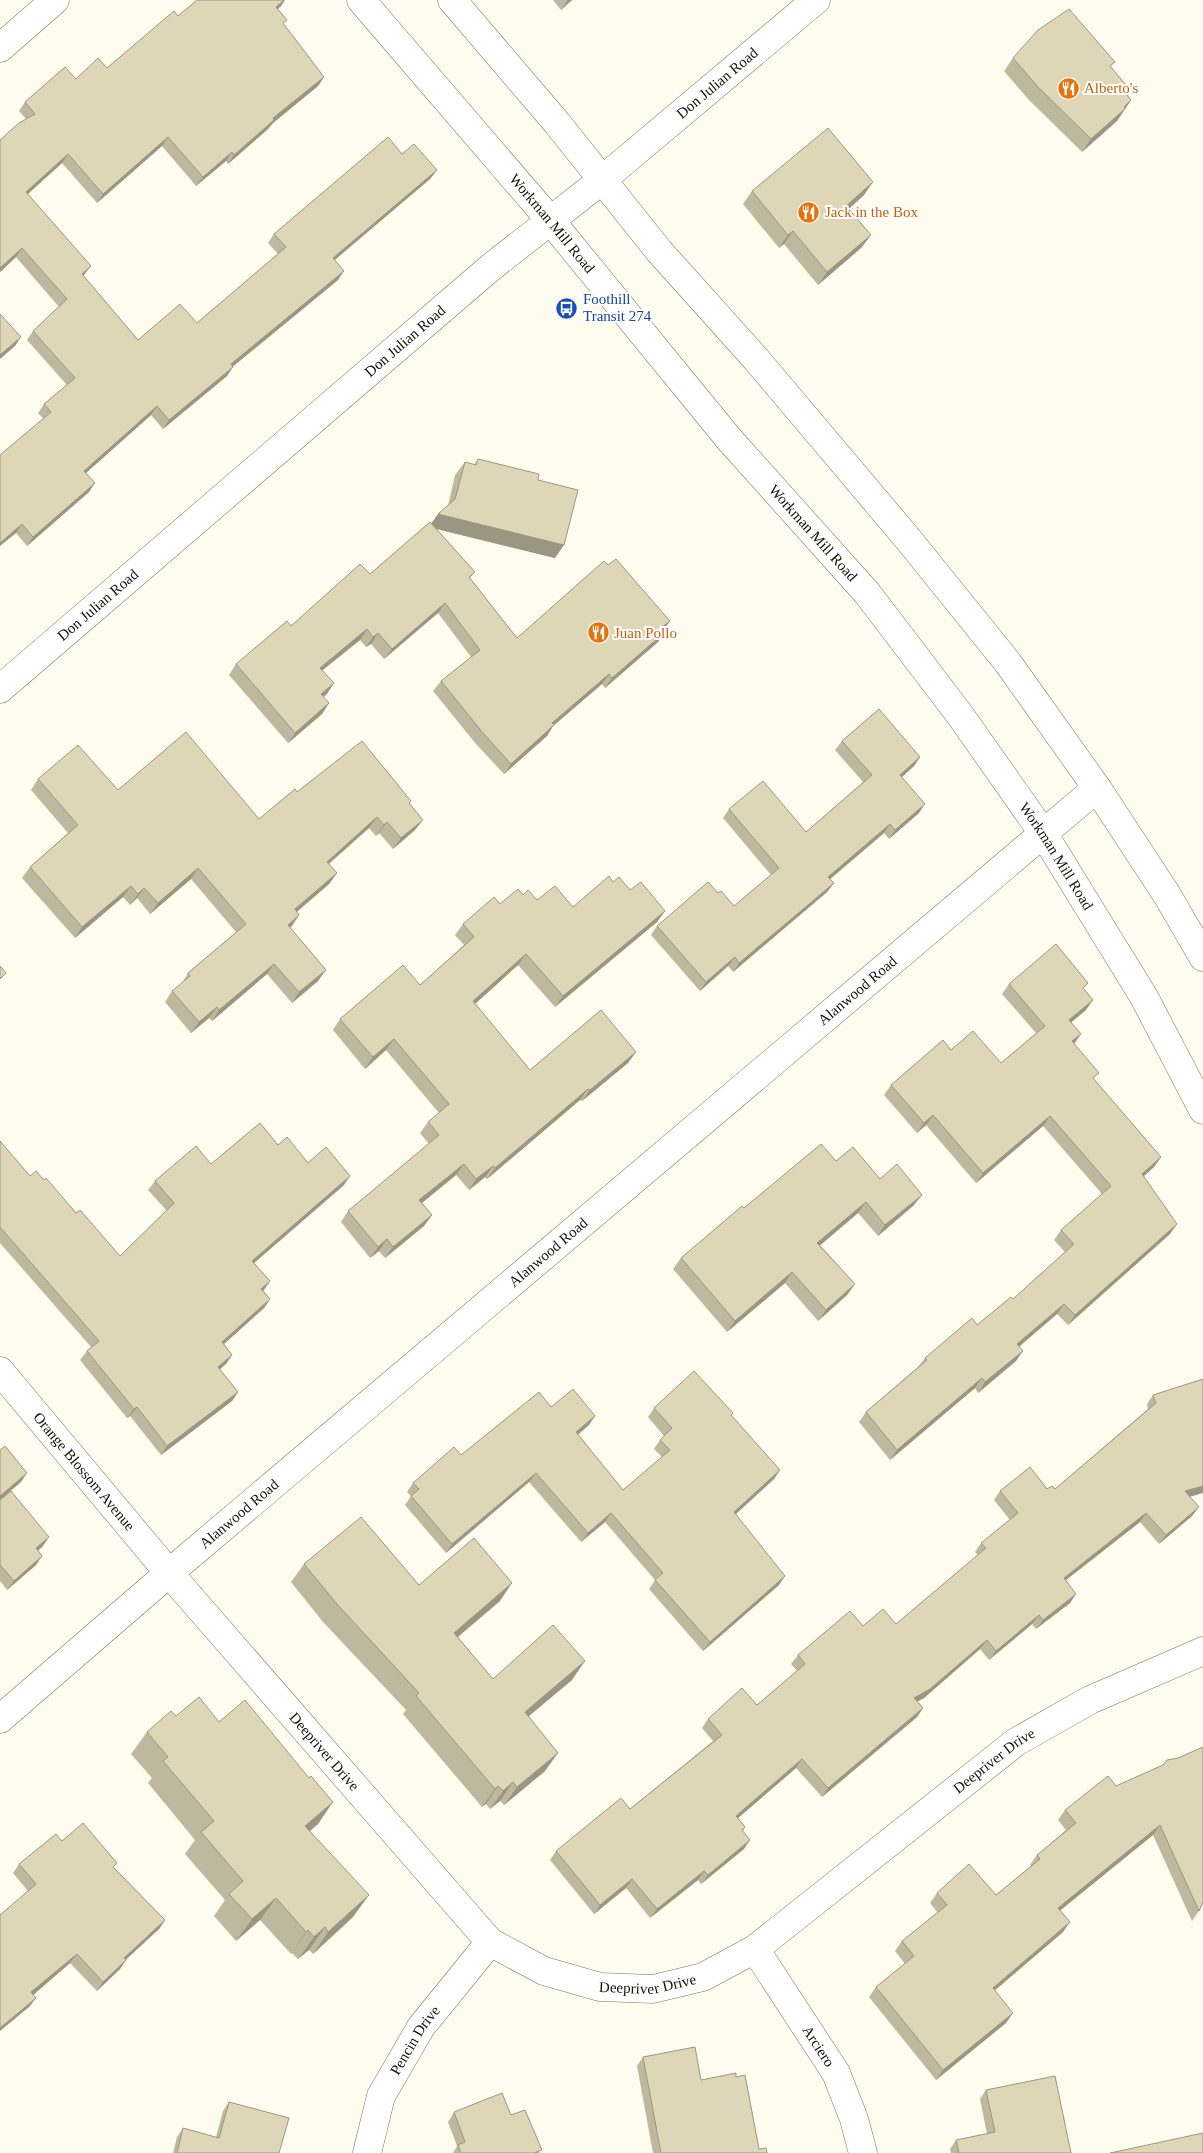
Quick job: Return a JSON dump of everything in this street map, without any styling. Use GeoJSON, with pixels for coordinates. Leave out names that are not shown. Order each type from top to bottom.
{"type":"FeatureCollection","features":[{"type":"Feature","properties":{"kind":"street"},"geometry":{"type":"LineString","coordinates":[[0,48],[55,0]]}},
{"type":"Feature","properties":{"kind":"street","name":"Workman Mill Road"},"geometry":{"type":"LineString","coordinates":[[361,0],[550,220],[730,439],[867,593],[960,715],[1043,833],[1144,998],[1203,1110]]}},
{"type":"Feature","properties":{"kind":"street"},"geometry":{"type":"LineString","coordinates":[[452,0],[557,123],[659,251],[756,359],[908,538],[1008,663],[1097,788],[1167,895],[1203,957]]}},
{"type":"Feature","properties":{"kind":"street","name":"Don Julian Road"},"geometry":{"type":"LineString","coordinates":[[0,689],[490,268],[602,180],[816,0]]}},
{"type":"Feature","properties":{"kind":"street","name":"Alanwood Road"},"geometry":{"type":"LineString","coordinates":[[0,1719],[169,1573],[1097,788]]}},
{"type":"Feature","properties":{"kind":"street","name":"Orange Blossom Avenue"},"geometry":{"type":"LineString","coordinates":[[0,1371],[169,1573]]}},
{"type":"Feature","properties":{"kind":"street","name":"Deepriver Drive"},"geometry":{"type":"LineString","coordinates":[[169,1573],[490,1942],[544,1971],[600,1987],[653,1989],[703,1977],[755,1949],[1016,1742],[1090,1700],[1203,1651]]}},
{"type":"Feature","properties":{"kind":"street","name":"Pencin Drive"},"geometry":{"type":"LineString","coordinates":[[367,2153],[381,2096],[386,2087],[421,2027],[490,1942]]}},
{"type":"Feature","properties":{"kind":"street","name":"Arciero"},"geometry":{"type":"LineString","coordinates":[[755,1949],[836,2073],[854,2120],[863,2153]]}},
{"type":"Feature","properties":{"kind":"building"},"geometry":{"type":"Polygon","coordinates":[[[197,0],[284,0],[276,7],[287,20],[283,23],[324,77],[273,118],[274,120],[234,155],[232,152],[203,177],[168,137],[103,194],[68,154],[26,192],[91,266],[82,274],[138,340],[180,304],[197,323],[286,247],[274,234],[388,137],[402,154],[414,144],[437,170],[333,258],[344,271],[231,364],[233,367],[169,420],[157,406],[84,471],[95,483],[33,537],[22,524],[0,543],[0,455],[51,412],[44,404],[75,378],[33,331],[67,299],[22,248],[0,268],[0,140],[19,123],[35,114],[25,102],[65,67],[76,79],[98,58],[107,68],[174,11],[178,16],[197,0]]]}},
{"type":"Feature","properties":{"kind":"building"},"geometry":{"type":"Polygon","coordinates":[[[1069,9],[1115,62],[1110,66],[1131,91],[1127,95],[1131,100],[1124,107],[1126,108],[1091,139],[1037,86],[1013,58],[1038,30],[1069,9]]]}},
{"type":"Feature","properties":{"kind":"building"},"geometry":{"type":"Polygon","coordinates":[[[828,128],[873,182],[846,206],[871,235],[827,272],[793,231],[788,235],[752,191],[828,128]]]}},
{"type":"Feature","properties":{"kind":"building"},"geometry":{"type":"Polygon","coordinates":[[[0,314],[21,337],[0,355],[0,314]]]}},
{"type":"Feature","properties":{"kind":"building"},"geometry":{"type":"Polygon","coordinates":[[[478,459],[539,474],[538,480],[578,490],[564,545],[438,514],[455,499],[465,462],[476,465],[478,459]]]}},
{"type":"Feature","properties":{"kind":"building"},"geometry":{"type":"Polygon","coordinates":[[[430,522],[475,572],[469,577],[517,638],[604,561],[608,565],[616,559],[670,621],[661,628],[665,632],[612,678],[609,674],[552,723],[554,725],[511,764],[441,681],[480,650],[445,603],[392,649],[378,633],[373,637],[367,629],[320,668],[334,683],[321,694],[329,703],[295,733],[236,664],[287,621],[291,626],[360,564],[370,574],[430,522]]]}},
{"type":"Feature","properties":{"kind":"building"},"geometry":{"type":"Polygon","coordinates":[[[879,709],[920,757],[900,775],[925,804],[895,830],[890,824],[828,877],[834,883],[739,963],[735,957],[706,982],[657,926],[708,882],[718,893],[721,891],[734,906],[779,868],[729,809],[763,781],[806,832],[872,775],[842,741],[879,709]]]}},
{"type":"Feature","properties":{"kind":"building"},"geometry":{"type":"Polygon","coordinates":[[[186,732],[259,819],[295,789],[297,792],[362,741],[411,801],[409,803],[423,820],[401,838],[387,822],[384,825],[377,817],[327,862],[337,873],[295,909],[299,915],[288,925],[326,970],[299,992],[274,964],[219,1010],[217,1007],[199,1022],[172,991],[190,976],[188,973],[246,924],[198,868],[158,903],[144,888],[138,894],[131,886],[82,927],[30,867],[78,825],[38,779],[78,745],[118,790],[186,732]]]}},
{"type":"Feature","properties":{"kind":"building"},"geometry":{"type":"Polygon","coordinates":[[[609,876],[613,882],[619,877],[630,890],[641,882],[665,911],[563,996],[526,954],[473,1001],[530,1070],[601,1010],[636,1052],[590,1090],[588,1089],[495,1168],[493,1166],[476,1179],[464,1164],[419,1200],[432,1215],[393,1247],[387,1239],[378,1247],[348,1211],[439,1135],[428,1122],[449,1104],[394,1039],[373,1057],[340,1019],[403,965],[420,985],[474,937],[463,924],[494,897],[500,904],[518,889],[523,895],[528,890],[537,900],[555,886],[573,907],[609,876]]]}},
{"type":"Feature","properties":{"kind":"building"},"geometry":{"type":"Polygon","coordinates":[[[1056,944],[1088,983],[1083,988],[1093,1000],[1069,1020],[1081,1034],[1072,1041],[1099,1073],[1093,1078],[1161,1157],[1142,1174],[1177,1224],[1075,1315],[1064,1304],[1017,1344],[1023,1351],[985,1382],[982,1378],[897,1450],[866,1412],[927,1360],[925,1358],[972,1318],[977,1325],[1011,1297],[1013,1299],[1074,1244],[1061,1230],[1111,1186],[1050,1116],[983,1173],[933,1115],[924,1123],[891,1085],[943,1040],[951,1050],[973,1031],[1001,1063],[1045,1026],[1009,984],[1056,944]]]}},
{"type":"Feature","properties":{"kind":"building"},"geometry":{"type":"Polygon","coordinates":[[[0,966],[6,973],[0,979],[0,966]]]}},
{"type":"Feature","properties":{"kind":"building"},"geometry":{"type":"Polygon","coordinates":[[[260,1123],[278,1145],[287,1137],[308,1163],[326,1147],[350,1176],[252,1261],[270,1281],[261,1289],[270,1299],[222,1342],[232,1355],[218,1367],[238,1392],[167,1446],[137,1407],[134,1409],[87,1351],[99,1341],[0,1227],[0,1141],[30,1176],[36,1171],[44,1180],[46,1178],[76,1213],[80,1210],[120,1256],[174,1203],[155,1181],[196,1146],[211,1164],[260,1123]]]}},
{"type":"Feature","properties":{"kind":"building"},"geometry":{"type":"Polygon","coordinates":[[[821,1144],[836,1161],[853,1147],[880,1179],[897,1164],[922,1195],[885,1225],[866,1202],[817,1243],[855,1284],[826,1310],[792,1272],[735,1321],[681,1258],[742,1206],[744,1208],[821,1144]]]}},
{"type":"Feature","properties":{"kind":"building"},"geometry":{"type":"Polygon","coordinates":[[[694,1371],[733,1413],[731,1415],[780,1470],[734,1512],[785,1576],[710,1642],[655,1580],[663,1573],[611,1513],[588,1533],[536,1473],[452,1544],[411,1496],[419,1489],[413,1483],[454,1447],[461,1455],[539,1392],[551,1407],[573,1389],[595,1416],[576,1432],[623,1490],[670,1450],[660,1440],[672,1428],[654,1408],[694,1371]]]}},
{"type":"Feature","properties":{"kind":"building"},"geometry":{"type":"Polygon","coordinates":[[[1203,1379],[1203,1486],[1185,1491],[1199,1507],[1166,1535],[1146,1513],[1064,1578],[1076,1594],[1043,1620],[1039,1615],[996,1651],[987,1640],[930,1689],[914,1698],[923,1708],[828,1788],[802,1759],[736,1816],[745,1827],[742,1830],[750,1840],[708,1875],[704,1871],[657,1909],[632,1879],[600,1905],[556,1851],[621,1798],[630,1809],[722,1735],[708,1719],[742,1688],[757,1705],[805,1664],[798,1655],[850,1611],[863,1626],[883,1609],[896,1624],[986,1548],[981,1543],[1018,1513],[1000,1491],[1030,1467],[1047,1489],[1052,1486],[1055,1489],[1156,1403],[1153,1395],[1203,1379]]]}},
{"type":"Feature","properties":{"kind":"building"},"geometry":{"type":"Polygon","coordinates":[[[5,1446],[27,1473],[0,1496],[0,1450],[5,1446]]]}},
{"type":"Feature","properties":{"kind":"building"},"geometry":{"type":"Polygon","coordinates":[[[11,1491],[49,1537],[36,1548],[42,1556],[14,1581],[0,1565],[0,1500],[11,1491]]]}},
{"type":"Feature","properties":{"kind":"building"},"geometry":{"type":"Polygon","coordinates":[[[361,1517],[419,1585],[474,1538],[512,1583],[454,1633],[493,1679],[553,1625],[585,1661],[525,1712],[558,1753],[517,1787],[513,1782],[503,1791],[498,1786],[495,1789],[416,1696],[419,1693],[336,1603],[304,1564],[361,1517]]]}},
{"type":"Feature","properties":{"kind":"building"},"geometry":{"type":"Polygon","coordinates":[[[199,1697],[219,1722],[245,1700],[309,1778],[311,1776],[333,1802],[305,1826],[369,1895],[328,1932],[325,1927],[314,1937],[308,1930],[306,1932],[276,1898],[252,1919],[229,1894],[243,1881],[201,1832],[214,1821],[163,1761],[168,1757],[147,1732],[171,1711],[176,1716],[199,1697]]]}},
{"type":"Feature","properties":{"kind":"building"},"geometry":{"type":"Polygon","coordinates":[[[1203,1747],[1203,1902],[1199,1911],[1160,1825],[1058,1908],[1070,1922],[993,1988],[1013,2013],[943,2070],[876,1987],[914,1956],[902,1941],[947,1905],[937,1893],[969,1864],[996,1895],[1040,1859],[1037,1855],[1076,1823],[1065,1810],[1108,1776],[1116,1786],[1163,1765],[1167,1760],[1178,1758],[1203,1747]]]}},
{"type":"Feature","properties":{"kind":"building"},"geometry":{"type":"Polygon","coordinates":[[[83,1823],[117,1863],[113,1867],[165,1920],[124,1958],[126,1960],[103,1982],[77,1954],[31,1992],[36,1998],[0,2028],[0,1915],[36,1884],[19,1864],[56,1834],[62,1841],[83,1823]]]}},
{"type":"Feature","properties":{"kind":"building"},"geometry":{"type":"Polygon","coordinates":[[[695,2047],[701,2080],[736,2073],[736,2077],[745,2075],[759,2149],[766,2148],[767,2153],[661,2153],[643,2057],[695,2047]]]}},
{"type":"Feature","properties":{"kind":"building"},"geometry":{"type":"Polygon","coordinates":[[[1055,2076],[1071,2153],[959,2153],[956,2140],[995,2132],[986,2090],[1055,2076]]]}},
{"type":"Feature","properties":{"kind":"building"},"geometry":{"type":"Polygon","coordinates":[[[502,2093],[511,2115],[525,2110],[542,2150],[534,2153],[461,2153],[458,2145],[465,2142],[454,2112],[502,2093]]]}},
{"type":"Feature","properties":{"kind":"building"},"geometry":{"type":"Polygon","coordinates":[[[229,2102],[289,2118],[279,2153],[177,2153],[183,2128],[219,2138],[229,2102]]]}},
{"type":"Feature","properties":{"kind":"building"},"geometry":{"type":"Polygon","coordinates":[[[1203,2133],[1203,2153],[1110,2153],[1203,2133]]]}},
{"type":"Feature","properties":{"kind":"place","name":"Alberto's"},"geometry":{"type":"Point","coordinates":[1068,88]}},
{"type":"Feature","properties":{"kind":"place","name":"Jack in the Box"},"geometry":{"type":"Point","coordinates":[809,212]}},
{"type":"Feature","properties":{"kind":"place","name":"Foothill Transit 274"},"geometry":{"type":"Point","coordinates":[567,308]}},
{"type":"Feature","properties":{"kind":"place","name":"Juan Pollo"},"geometry":{"type":"Point","coordinates":[598,633]}}]}
